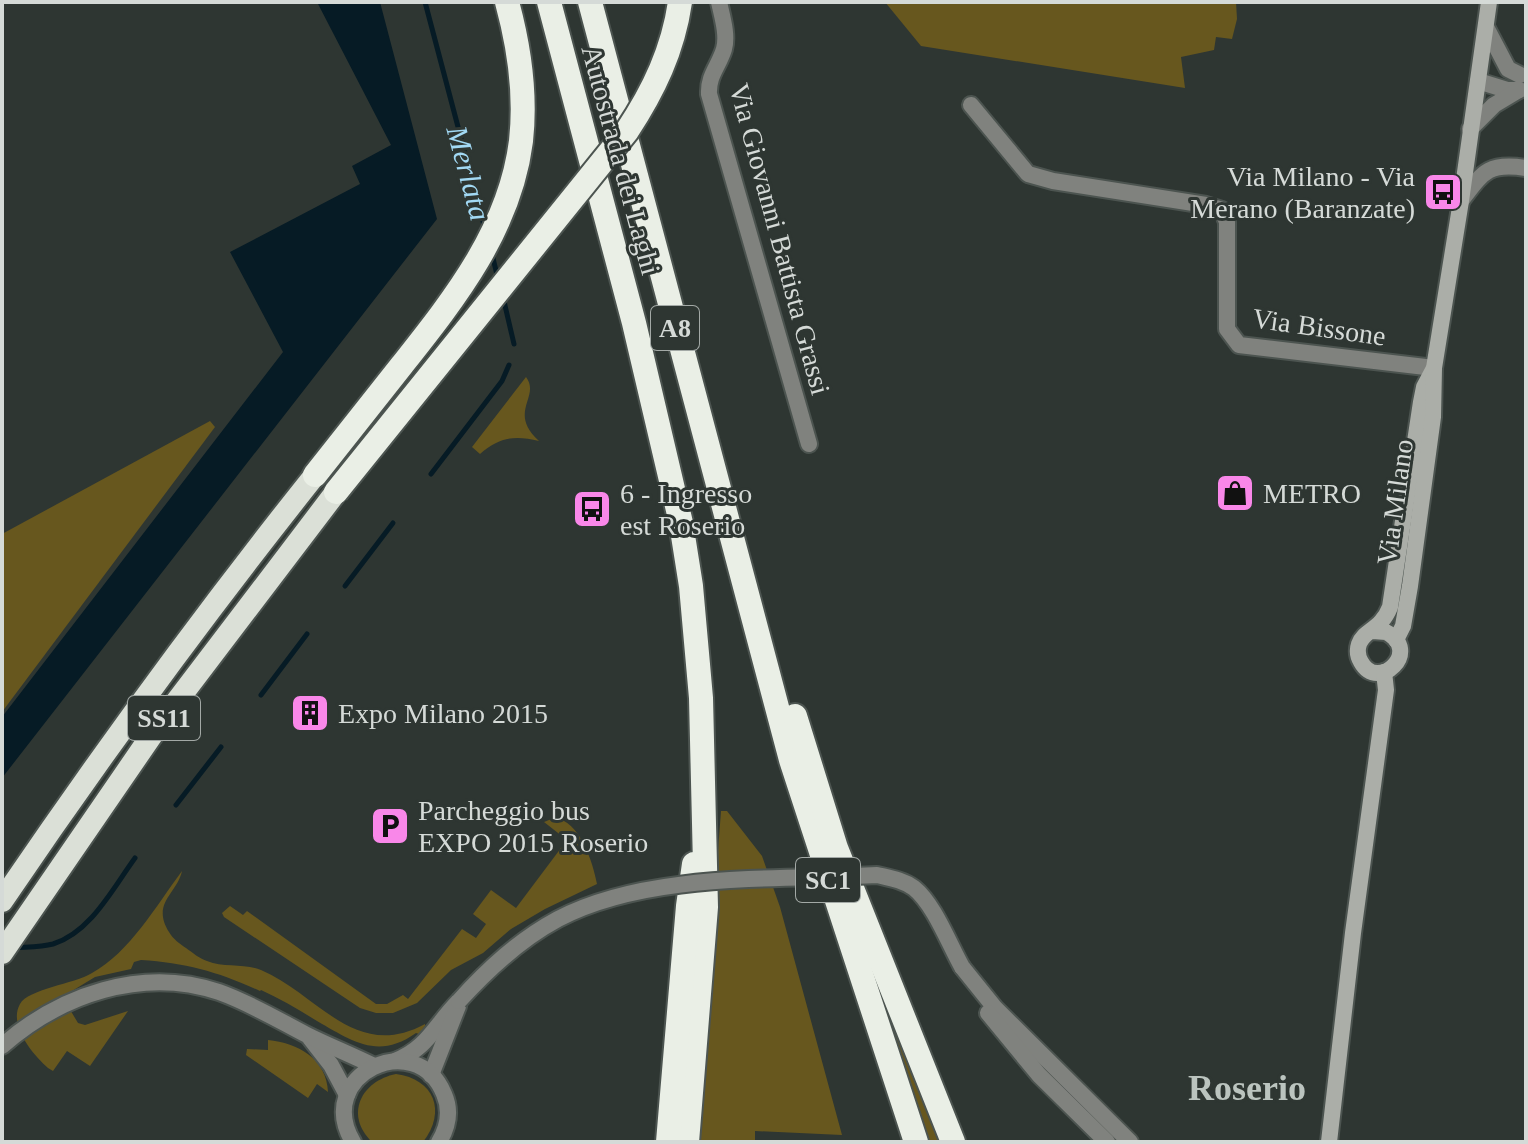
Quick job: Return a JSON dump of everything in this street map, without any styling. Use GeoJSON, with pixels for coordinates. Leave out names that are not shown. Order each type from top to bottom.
{"type":"FeatureCollection","features":[{"type":"Feature","properties":{"kind":"highway","name":"SS11"},"geometry":{"type":"LineString","coordinates":[[2,901],[152,686],[439,319],[486,247],[505,204],[517,163],[522,112],[514,26],[507,2]]}},
{"type":"Feature","properties":{"kind":"highway","name":"Autostrada dei Laghi"},"geometry":{"type":"LineString","coordinates":[[549,2],[634,323],[681,523],[697,643],[702,806]]}},
{"type":"Feature","properties":{"kind":"highway","name":"Autostrada dei Laghi"},"geometry":{"type":"LineString","coordinates":[[590,2],[752,614]]}},
{"type":"Feature","properties":{"kind":"highway","name":"SS11"},"geometry":{"type":"LineString","coordinates":[[2,953],[158,726],[336,492],[616,147],[640,112],[661,71],[670,50],[680,2]]}},
{"type":"Feature","properties":{"kind":"highway"},"geometry":{"type":"LineString","coordinates":[[752,614],[794,713],[836,848],[953,1142]]}},
{"type":"Feature","properties":{"kind":"highway","name":"SC1"},"geometry":{"type":"LineString","coordinates":[[752,614],[811,826],[916,1142]]}},
{"type":"Feature","properties":{"kind":"highway"},"geometry":{"type":"LineString","coordinates":[[668,1142],[688,906],[702,806]]}},
{"type":"Feature","properties":{"kind":"highway"},"geometry":{"type":"LineString","coordinates":[[687,1142],[706,907],[702,806]]}},
{"type":"Feature","properties":{"kind":"main road","name":"Via Milano"},"geometry":{"type":"LineString","coordinates":[[1396,640],[1403,626],[1410,586],[1433,417],[1434,368],[1489,2]]}},
{"type":"Feature","properties":{"kind":"main road","name":"Via Milano"},"geometry":{"type":"LineString","coordinates":[[1373,631],[1381,624],[1390,607],[1421,402],[1424,387],[1434,368]]}},
{"type":"Feature","properties":{"kind":"main road"},"geometry":{"type":"LineString","coordinates":[[1373,631],[1386,632],[1396,640],[1400,649],[1399,659],[1384,672],[1370,671],[1358,658],[1362,639],[1373,631]]}},
{"type":"Feature","properties":{"kind":"main road"},"geometry":{"type":"LineString","coordinates":[[1329,1142],[1386,690],[1384,672]]}},
{"type":"Feature","properties":{"kind":"street","name":"Via Giovanni Battista Grassi"},"geometry":{"type":"LineString","coordinates":[[719,2],[725,40],[724,49],[710,76],[709,94],[809,444]]}},
{"type":"Feature","properties":{"kind":"street"},"geometry":{"type":"LineString","coordinates":[[1486,27],[1508,69],[1523,82]]}},
{"type":"Feature","properties":{"kind":"street"},"geometry":{"type":"LineString","coordinates":[[1478,81],[1523,82]]}},
{"type":"Feature","properties":{"kind":"street"},"geometry":{"type":"LineString","coordinates":[[1470,129],[1523,82]]}},
{"type":"Feature","properties":{"kind":"street","name":"Via Bissone"},"geometry":{"type":"LineString","coordinates":[[971,105],[1028,174],[1222,210],[1227,222],[1227,329],[1239,345],[1434,368]]}},
{"type":"Feature","properties":{"kind":"street"},"geometry":{"type":"LineString","coordinates":[[1461,201],[1483,174],[1494,166],[1526,168]]}},
{"type":"Feature","properties":{"kind":"street"},"geometry":{"type":"LineString","coordinates":[[353,1142],[345,1122],[347,1095],[358,1078],[374,1066],[412,1054],[426,1042],[442,1018],[507,954],[557,919],[588,905],[684,884],[877,875],[900,880],[914,888],[926,901],[988,1013],[1015,1049],[1107,1142]]}},
{"type":"Feature","properties":{"kind":"street"},"geometry":{"type":"LineString","coordinates":[[962,967],[995,1008],[1130,1142]]}},
{"type":"Feature","properties":{"kind":"street"},"geometry":{"type":"LineString","coordinates":[[2,1046],[48,1011],[80,996],[136,984],[172,983],[216,991],[263,1010],[374,1066]]}},
{"type":"Feature","properties":{"kind":"street"},"geometry":{"type":"LineString","coordinates":[[431,1075],[459,1001]]}},
{"type":"Feature","properties":{"kind":"street"},"geometry":{"type":"LineString","coordinates":[[306,1034],[331,1065],[347,1095]]}},
{"type":"Feature","properties":{"kind":"street"},"geometry":{"type":"LineString","coordinates":[[394,1061],[414,1065],[431,1075],[443,1092],[447,1105],[447,1125],[439,1142]]}},
{"type":"Feature","properties":{"kind":"shaded area"},"geometry":{"type":"Polygon","coordinates":[[[885,2],[1236,2],[1237,19],[1232,39],[1216,37],[1214,50],[1181,57],[1185,88],[921,46],[885,2]]]}},
{"type":"Feature","properties":{"kind":"shaded area"},"geometry":{"type":"Polygon","coordinates":[[[526,377],[530,391],[526,422],[539,441],[508,439],[480,454],[472,447],[526,377]]]}},
{"type":"Feature","properties":{"kind":"shaded area"},"geometry":{"type":"Polygon","coordinates":[[[210,421],[215,427],[2,712],[2,534],[210,421]]]}},
{"type":"Feature","properties":{"kind":"shaded area"},"geometry":{"type":"Polygon","coordinates":[[[721,811],[727,811],[762,856],[780,907],[842,1135],[755,1131],[755,1142],[696,1142],[721,811]]]}},
{"type":"Feature","properties":{"kind":"shaded area"},"geometry":{"type":"Polygon","coordinates":[[[554,818],[571,826],[578,834],[597,884],[511,929],[483,953],[451,970],[417,1003],[393,1013],[376,1013],[360,1008],[222,913],[230,906],[243,915],[247,911],[376,1004],[387,1004],[403,995],[408,999],[462,929],[476,938],[486,924],[473,914],[491,890],[516,908],[567,840],[544,822],[554,818]]]}},
{"type":"Feature","properties":{"kind":"shaded area"},"geometry":{"type":"Polygon","coordinates":[[[182,871],[164,906],[164,922],[175,939],[199,957],[214,963],[261,970],[357,1030],[378,1035],[400,1034],[425,1026],[419,1034],[402,1041],[389,1045],[365,1045],[261,990],[202,970],[141,960],[134,962],[131,969],[95,977],[72,991],[69,1008],[78,1023],[85,1025],[128,1011],[90,1066],[67,1051],[53,1071],[48,1068],[29,1048],[20,1030],[17,1012],[20,1004],[32,994],[84,977],[106,964],[142,927],[182,871]]]}},
{"type":"Feature","properties":{"kind":"shaded area"},"geometry":{"type":"Polygon","coordinates":[[[893,1017],[943,1142],[929,1142],[888,1019],[893,1017]]]}},
{"type":"Feature","properties":{"kind":"shaded area"},"geometry":{"type":"Polygon","coordinates":[[[268,1040],[290,1045],[309,1055],[322,1070],[328,1092],[317,1084],[308,1098],[246,1055],[247,1049],[268,1050],[268,1040]]]}},
{"type":"Feature","properties":{"kind":"shaded area"},"geometry":{"type":"Polygon","coordinates":[[[396,1074],[420,1082],[433,1098],[434,1119],[423,1142],[372,1142],[359,1121],[360,1100],[366,1091],[384,1078],[396,1074]]]}},
{"type":"Feature","properties":{"kind":"water"},"geometry":{"type":"Polygon","coordinates":[[[317,2],[380,2],[437,219],[2,778],[2,717],[283,352],[230,252],[360,184],[352,166],[391,145],[317,2]]]}},
{"type":"Feature","properties":{"kind":"waterway","name":"Merlata"},"geometry":{"type":"LineString","coordinates":[[425,2],[485,229]]}},
{"type":"Feature","properties":{"kind":"waterway","name":"Merlata"},"geometry":{"type":"LineString","coordinates":[[492,254],[498,279]]}},
{"type":"Feature","properties":{"kind":"waterway","name":"Merlata"},"geometry":{"type":"LineString","coordinates":[[503,297],[514,344]]}},
{"type":"Feature","properties":{"kind":"waterway","name":"Merlata"},"geometry":{"type":"LineString","coordinates":[[431,474],[502,381],[509,365]]}},
{"type":"Feature","properties":{"kind":"waterway","name":"Merlata"},"geometry":{"type":"LineString","coordinates":[[345,586],[393,523]]}},
{"type":"Feature","properties":{"kind":"waterway","name":"Merlata"},"geometry":{"type":"LineString","coordinates":[[261,695],[307,634]]}},
{"type":"Feature","properties":{"kind":"waterway","name":"Merlata"},"geometry":{"type":"LineString","coordinates":[[176,805],[221,747]]}},
{"type":"Feature","properties":{"kind":"waterway","name":"Merlata"},"geometry":{"type":"LineString","coordinates":[[15,948],[53,944],[79,930],[100,908],[135,858]]}},
{"type":"Feature","properties":{"kind":"place","name":"Via Milano - Via Merano (Baranzate)"},"geometry":{"type":"Point","coordinates":[1443,192]}},
{"type":"Feature","properties":{"kind":"place","name":"METRO"},"geometry":{"type":"Point","coordinates":[1235,493]}},
{"type":"Feature","properties":{"kind":"place","name":"6 - Ingresso est Roserio"},"geometry":{"type":"Point","coordinates":[592,509]}},
{"type":"Feature","properties":{"kind":"place","name":"Expo Milano 2015"},"geometry":{"type":"Point","coordinates":[310,713]}},
{"type":"Feature","properties":{"kind":"place","name":"Parcheggio bus EXPO 2015 Roserio"},"geometry":{"type":"Point","coordinates":[390,826]}},
{"type":"Feature","properties":{"kind":"district","name":"Roserio"},"geometry":{"type":"Point","coordinates":[1247,1088]}}]}
